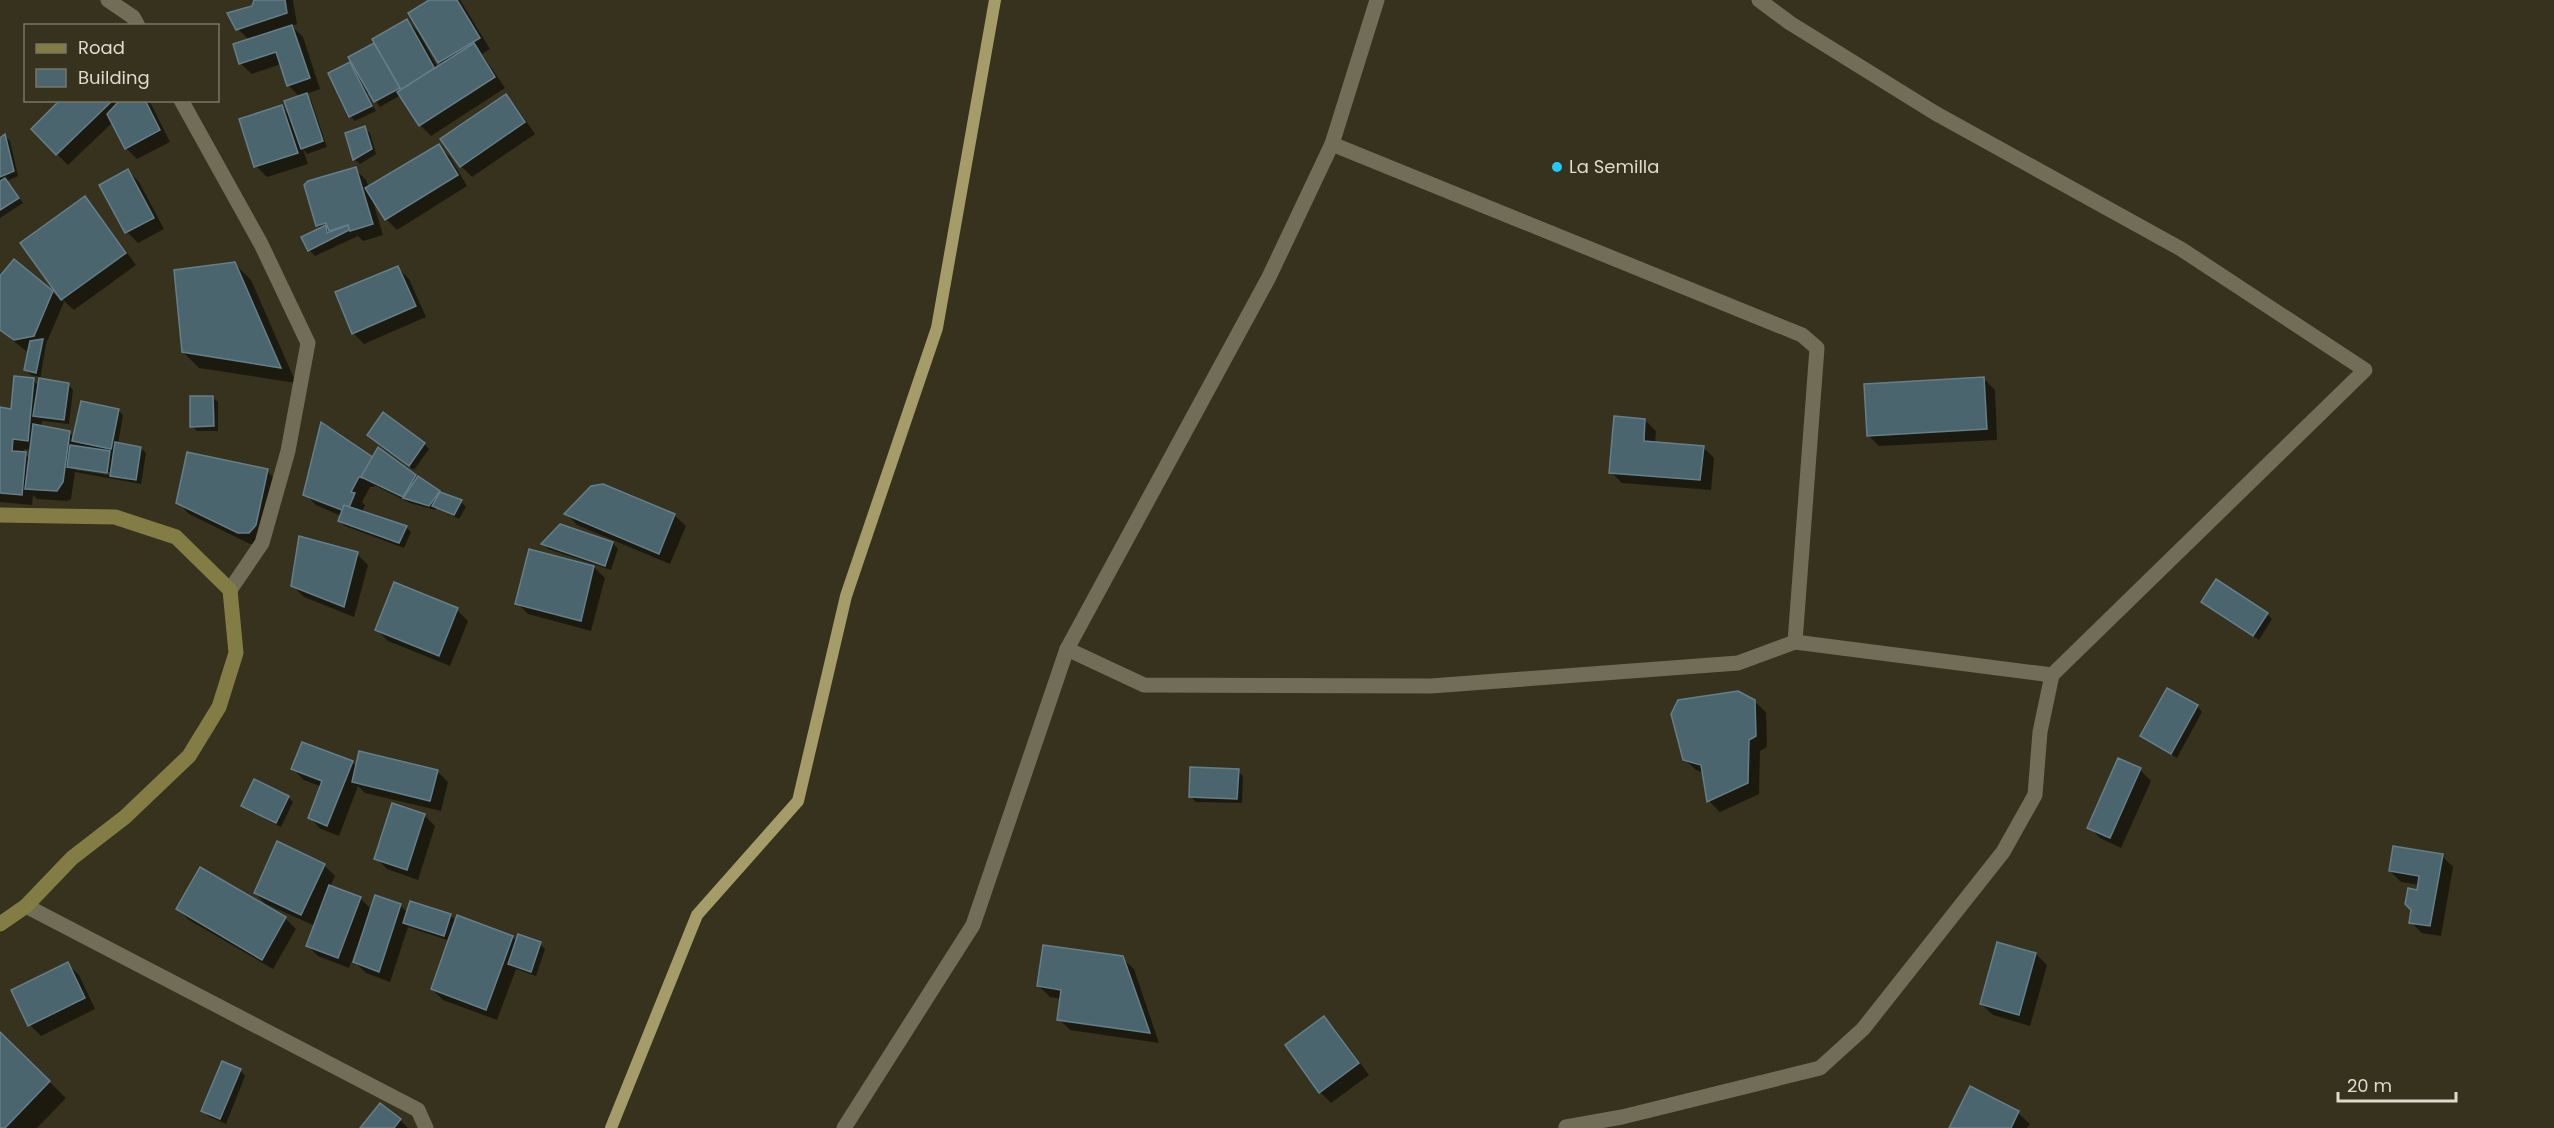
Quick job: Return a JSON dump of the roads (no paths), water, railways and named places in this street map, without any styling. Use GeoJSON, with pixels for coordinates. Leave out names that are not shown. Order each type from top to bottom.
{"type":"FeatureCollection","features":[{"type":"Feature","properties":{"kind":"main road"},"geometry":{"type":"LineString","coordinates":[[0,515],[115,517],[176,537],[230,591],[236,653],[219,707],[189,756],[125,817],[72,858],[26,906],[0,924]]}},
{"type":"Feature","properties":{"kind":"street"},"geometry":{"type":"LineString","coordinates":[[108,0],[133,17],[137,24]]}},
{"type":"Feature","properties":{"kind":"street"},"geometry":{"type":"LineString","coordinates":[[844,1128],[973,925],[1067,649],[1269,277],[1332,144],[1377,0]]}},
{"type":"Feature","properties":{"kind":"street"},"geometry":{"type":"LineString","coordinates":[[1565,1128],[1622,1117],[1820,1068],[1863,1029],[2003,852],[2036,795],[2040,732],[2052,675],[2365,370],[2181,249],[1935,113],[1790,23],[1759,0]]}},
{"type":"Feature","properties":{"kind":"street"},"geometry":{"type":"LineString","coordinates":[[182,102],[261,244],[308,343],[288,451],[262,543],[230,591]]}},
{"type":"Feature","properties":{"kind":"street"},"geometry":{"type":"LineString","coordinates":[[1332,144],[1802,335],[1817,348],[1795,642]]}},
{"type":"Feature","properties":{"kind":"street"},"geometry":{"type":"LineString","coordinates":[[1067,649],[1144,685],[1431,686],[1738,663],[1795,642],[2052,675]]}},
{"type":"Feature","properties":{"kind":"street"},"geometry":{"type":"LineString","coordinates":[[26,906],[418,1110],[426,1128]]}},
{"type":"Feature","properties":{"kind":"waterway"},"geometry":{"type":"LineString","coordinates":[[611,1128],[697,915],[798,801],[846,596],[937,328],[995,0]]}},
{"type":"Feature","properties":{"kind":"place","name":"La Semilla"},"geometry":{"type":"Point","coordinates":[1557,167]}}]}
